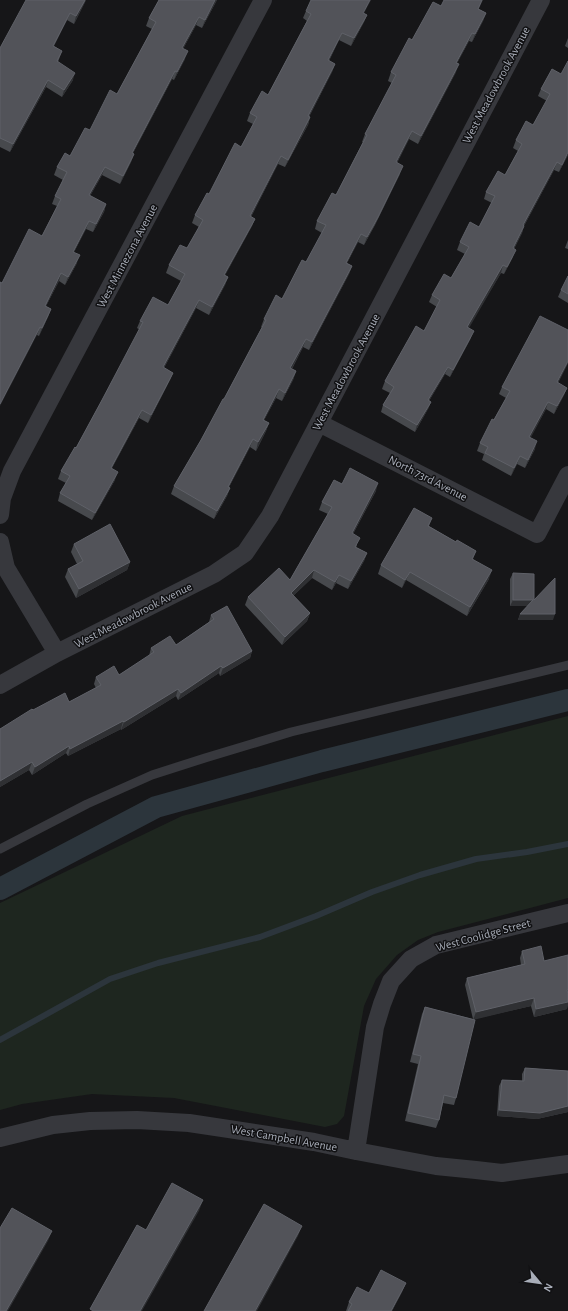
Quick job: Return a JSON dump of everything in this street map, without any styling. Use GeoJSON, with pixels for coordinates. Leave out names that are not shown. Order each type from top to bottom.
{"type":"FeatureCollection","features":[{"type":"Feature","properties":{"kind":"street","name":"West Minnezona Avenue"},"geometry":{"type":"LineString","coordinates":[[0,515],[2,498],[12,471],[263,0]]}},
{"type":"Feature","properties":{"kind":"street","name":"West Meadowbrook Avenue"},"geometry":{"type":"LineString","coordinates":[[0,685],[57,653],[214,574],[245,553],[270,516],[541,0]]}},
{"type":"Feature","properties":{"kind":"street","name":"North 73rd Avenue"},"geometry":{"type":"LineString","coordinates":[[319,423],[537,534],[568,475]]}},
{"type":"Feature","properties":{"kind":"street"},"geometry":{"type":"LineString","coordinates":[[0,542],[6,568],[57,653]]}},
{"type":"Feature","properties":{"kind":"street","name":"West Coolidge Street"},"geometry":{"type":"LineString","coordinates":[[356,1151],[375,1027],[391,982],[401,970],[411,959],[436,945],[568,913]]}},
{"type":"Feature","properties":{"kind":"street","name":"West Campbell Avenue"},"geometry":{"type":"LineString","coordinates":[[0,1138],[53,1125],[90,1121],[137,1120],[203,1125],[314,1142],[436,1166],[502,1173],[568,1164]]}},
{"type":"Feature","properties":{"kind":"lane"},"geometry":{"type":"LineString","coordinates":[[0,849],[87,804],[152,775],[291,732],[568,665]]}},
{"type":"Feature","properties":{"kind":"shaded area"},"geometry":{"type":"Polygon","coordinates":[[[568,716],[568,898],[438,932],[418,940],[397,955],[376,979],[364,1006],[344,1116],[337,1124],[325,1127],[174,1098],[92,1094],[22,1104],[0,1110],[0,903],[182,816],[568,716]]]}},
{"type":"Feature","properties":{"kind":"building"},"geometry":{"type":"Polygon","coordinates":[[[26,0],[85,0],[76,16],[70,13],[53,46],[62,51],[57,61],[75,73],[64,90],[48,80],[13,144],[0,138],[0,48],[26,0]]]}},
{"type":"Feature","properties":{"kind":"building"},"geometry":{"type":"Polygon","coordinates":[[[159,0],[215,0],[205,20],[199,17],[182,48],[188,51],[177,72],[175,71],[132,153],[134,154],[123,176],[105,167],[89,195],[106,204],[96,224],[89,221],[73,252],[80,255],[68,277],[61,273],[45,306],[51,309],[0,404],[0,282],[2,283],[29,229],[42,236],[61,199],[55,196],[67,172],[57,167],[65,153],[70,156],[85,128],[90,130],[110,90],[117,94],[156,22],[149,18],[159,0]]]}},
{"type":"Feature","properties":{"kind":"building"},"geometry":{"type":"Polygon","coordinates":[[[311,0],[370,0],[363,13],[367,15],[354,38],[342,33],[328,60],[335,64],[308,116],[310,117],[288,160],[281,156],[250,216],[255,219],[224,275],[228,277],[212,307],[199,300],[163,367],[173,373],[151,415],[142,410],[111,468],[118,472],[95,513],[60,493],[70,476],[61,471],[75,447],[76,448],[102,400],[143,322],[140,321],[153,297],[168,305],[185,274],[169,265],[180,245],[187,248],[203,220],[195,215],[207,193],[209,194],[235,143],[241,147],[257,117],[250,113],[262,91],[268,95],[311,14],[306,11],[311,0]]]}},
{"type":"Feature","properties":{"kind":"building"},"geometry":{"type":"Polygon","coordinates":[[[444,0],[482,0],[478,9],[486,13],[475,34],[472,33],[456,63],[459,64],[421,136],[412,131],[396,162],[403,166],[378,217],[367,237],[361,234],[346,263],[352,266],[312,342],[306,339],[290,368],[296,371],[285,393],[279,389],[263,420],[269,423],[258,442],[253,439],[228,487],[230,488],[217,511],[174,486],[224,399],[266,320],[264,319],[276,295],[282,299],[302,260],[306,262],[326,225],[317,221],[332,193],[336,195],[367,135],[365,134],[396,75],[391,72],[409,38],[412,40],[433,2],[441,6],[444,0]]]}},
{"type":"Feature","properties":{"kind":"building"},"geometry":{"type":"Polygon","coordinates":[[[568,61],[568,152],[562,165],[557,162],[523,225],[524,226],[513,248],[516,250],[507,267],[503,265],[467,327],[474,331],[453,370],[448,367],[428,400],[431,402],[417,425],[383,405],[394,387],[385,381],[416,326],[424,331],[440,300],[432,295],[444,274],[451,278],[469,247],[460,242],[470,222],[479,227],[495,196],[486,192],[498,171],[505,175],[522,144],[516,140],[526,121],[533,125],[550,94],[541,89],[552,69],[561,74],[568,61]]]}},
{"type":"Feature","properties":{"kind":"building"},"geometry":{"type":"Polygon","coordinates":[[[568,276],[568,294],[561,290],[568,276]]]}},
{"type":"Feature","properties":{"kind":"building"},"geometry":{"type":"Polygon","coordinates":[[[540,316],[568,330],[568,361],[557,382],[567,388],[557,406],[548,402],[529,437],[537,441],[528,460],[520,456],[514,468],[485,453],[488,447],[480,443],[492,419],[494,420],[510,391],[502,387],[540,316]]]}},
{"type":"Feature","properties":{"kind":"building"},"geometry":{"type":"Polygon","coordinates":[[[350,468],[378,483],[352,533],[360,538],[355,547],[367,553],[351,581],[339,575],[335,582],[314,570],[291,593],[310,613],[285,637],[248,597],[279,568],[290,580],[332,507],[322,502],[334,480],[342,484],[350,468]]]}},
{"type":"Feature","properties":{"kind":"building"},"geometry":{"type":"Polygon","coordinates":[[[414,508],[432,518],[428,526],[456,542],[457,540],[476,551],[472,559],[492,570],[470,607],[410,572],[405,580],[381,565],[414,508]]]}},
{"type":"Feature","properties":{"kind":"building"},"geometry":{"type":"Polygon","coordinates":[[[110,524],[130,562],[79,589],[68,569],[83,561],[74,544],[110,524]]]}},
{"type":"Feature","properties":{"kind":"building"},"geometry":{"type":"Polygon","coordinates":[[[513,573],[534,574],[534,600],[555,578],[555,614],[520,614],[533,600],[513,600],[513,573]]]}},
{"type":"Feature","properties":{"kind":"building"},"geometry":{"type":"Polygon","coordinates":[[[227,606],[252,651],[223,668],[221,666],[181,693],[178,689],[124,722],[123,721],[70,749],[69,746],[35,767],[32,762],[0,781],[0,729],[32,709],[33,710],[65,693],[69,702],[101,685],[96,677],[114,666],[119,675],[154,652],[151,648],[170,636],[176,645],[214,619],[211,615],[227,606]]]}},
{"type":"Feature","properties":{"kind":"building"},"geometry":{"type":"Polygon","coordinates":[[[541,946],[544,961],[568,955],[568,1002],[536,1009],[534,998],[476,1012],[467,978],[525,964],[522,951],[541,946]]]}},
{"type":"Feature","properties":{"kind":"building"},"geometry":{"type":"Polygon","coordinates":[[[425,1007],[475,1020],[456,1098],[444,1095],[439,1120],[408,1113],[421,1056],[413,1054],[425,1007]]]}},
{"type":"Feature","properties":{"kind":"building"},"geometry":{"type":"Polygon","coordinates":[[[525,1068],[568,1071],[568,1106],[540,1113],[499,1110],[502,1080],[524,1081],[525,1068]]]}},
{"type":"Feature","properties":{"kind":"building"},"geometry":{"type":"Polygon","coordinates":[[[172,1183],[203,1200],[140,1311],[93,1311],[90,1309],[137,1225],[146,1230],[172,1183]]]}},
{"type":"Feature","properties":{"kind":"building"},"geometry":{"type":"Polygon","coordinates":[[[264,1204],[302,1226],[255,1311],[204,1311],[264,1204]]]}},
{"type":"Feature","properties":{"kind":"building"},"geometry":{"type":"Polygon","coordinates":[[[12,1208],[52,1231],[6,1311],[0,1311],[0,1228],[12,1208]]]}},
{"type":"Feature","properties":{"kind":"building"},"geometry":{"type":"Polygon","coordinates":[[[381,1270],[406,1283],[391,1311],[348,1311],[352,1304],[349,1302],[357,1287],[369,1293],[381,1270]]]}},
{"type":"Feature","properties":{"kind":"waterway"},"geometry":{"type":"LineString","coordinates":[[0,889],[156,807],[322,761],[568,700]]}},
{"type":"Feature","properties":{"kind":"waterway"},"geometry":{"type":"LineString","coordinates":[[0,1040],[110,979],[158,963],[260,937],[316,916],[372,892],[420,875],[476,859],[527,852],[568,844]]}}]}
